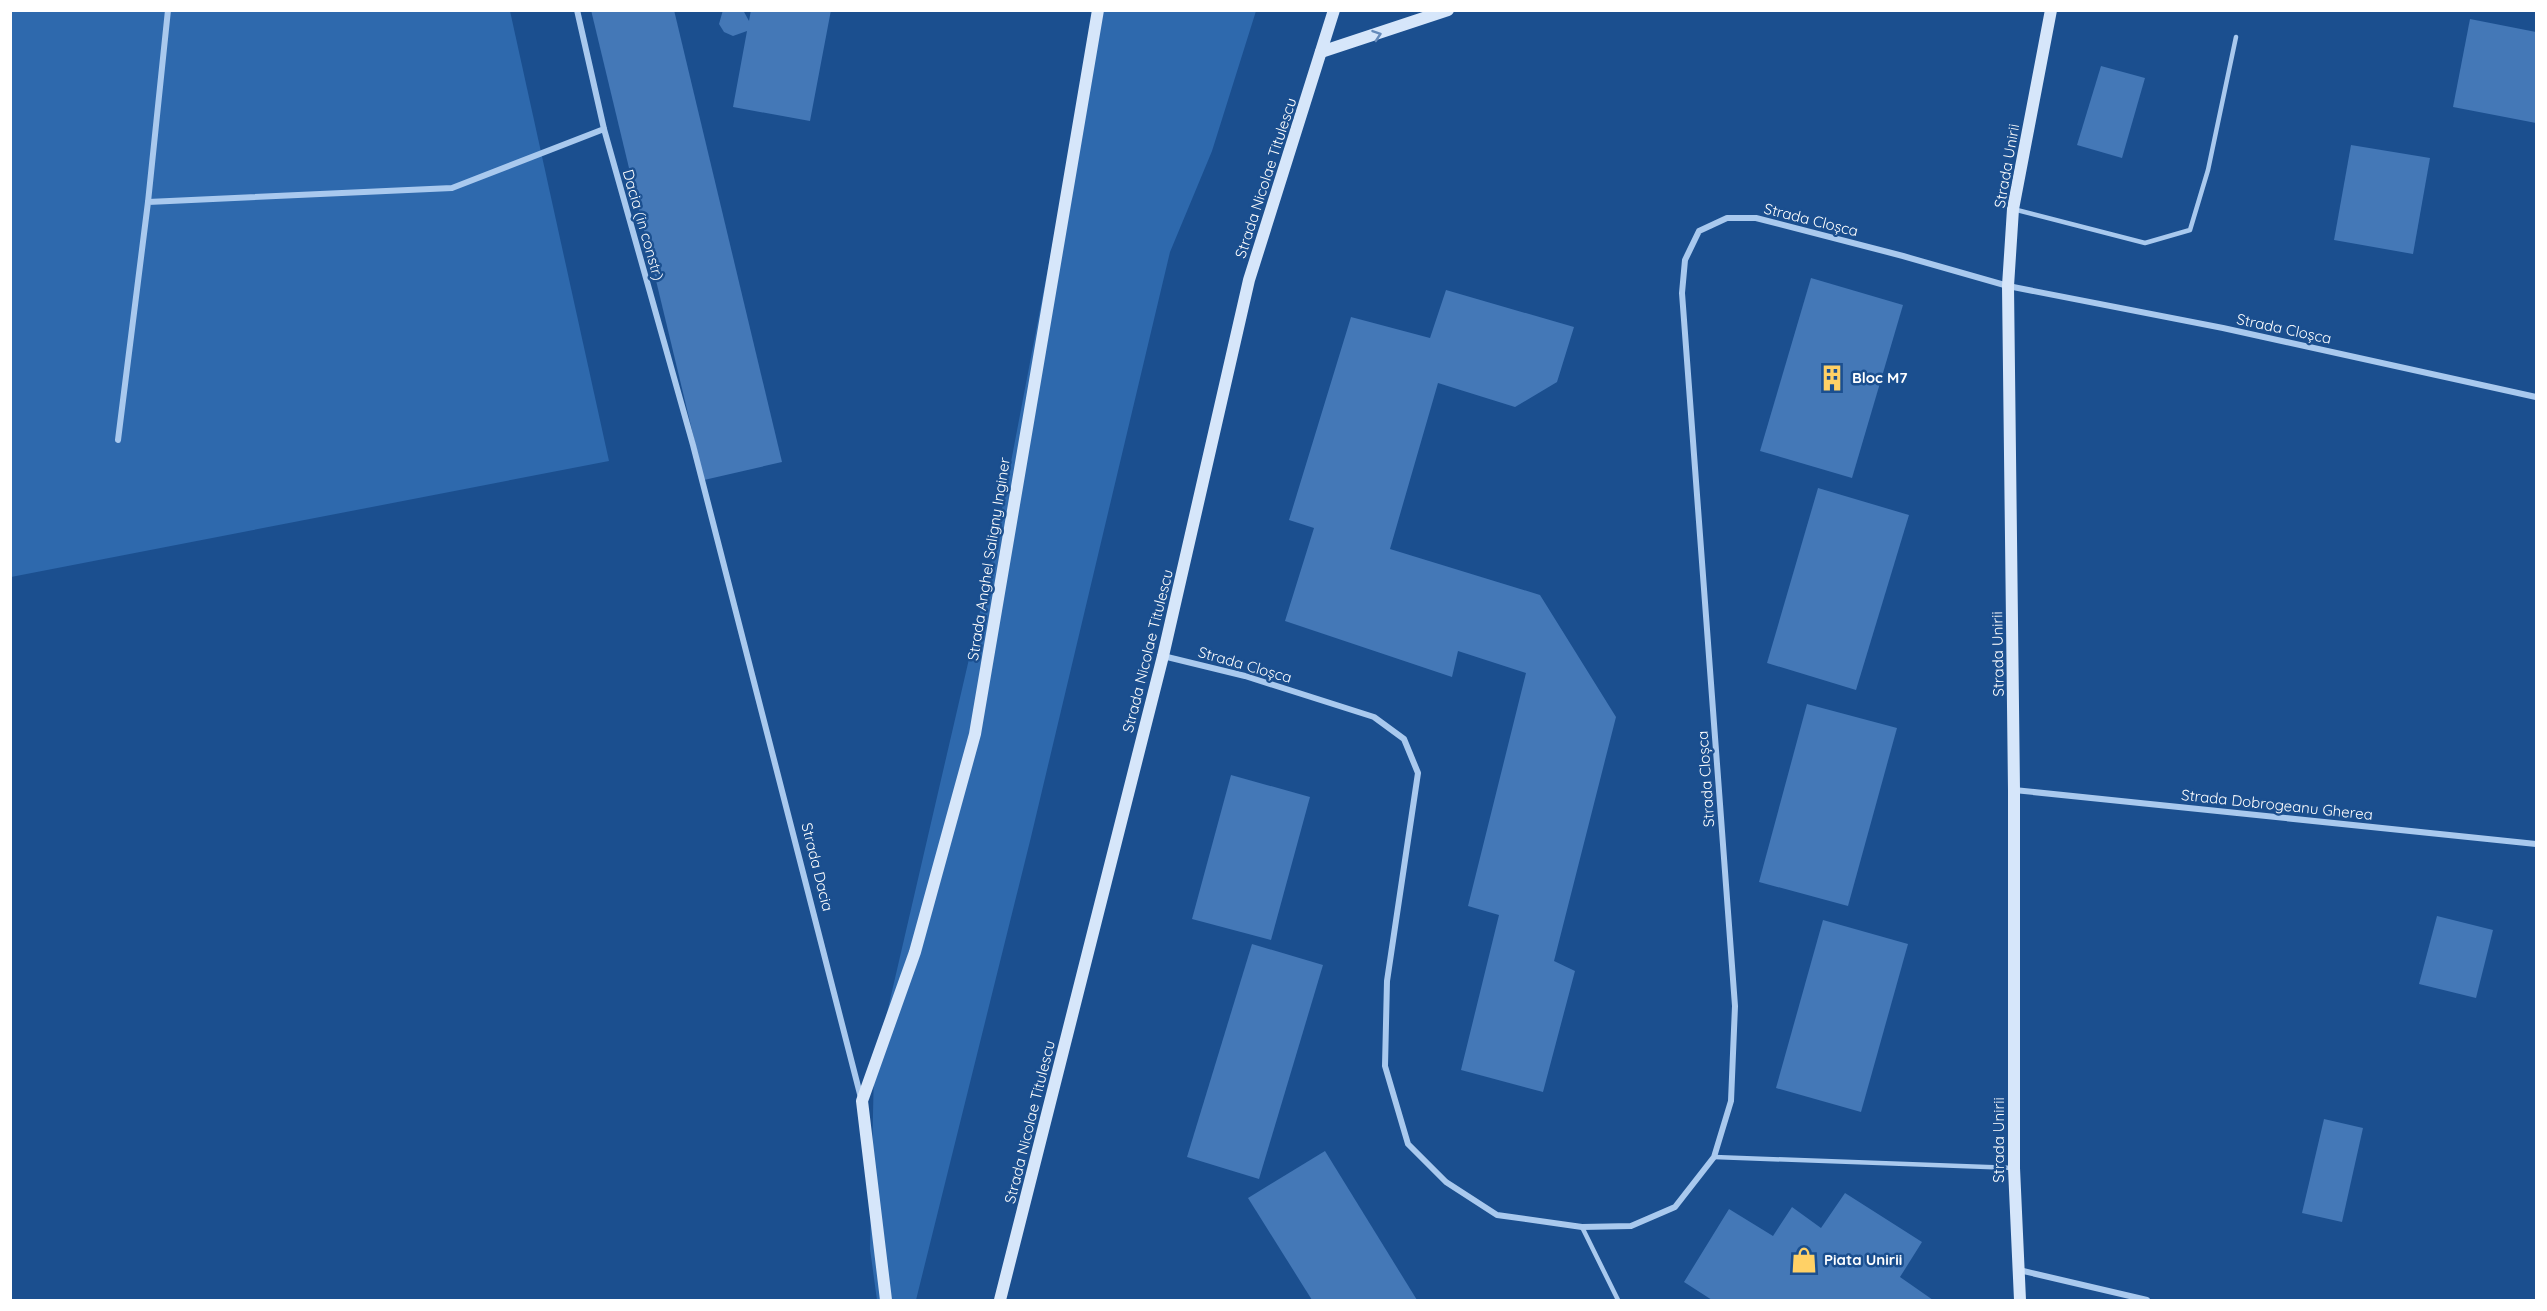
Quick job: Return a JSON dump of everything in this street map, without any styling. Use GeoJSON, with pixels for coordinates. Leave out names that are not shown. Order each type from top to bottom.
{"type":"FeatureCollection","features":[{"type":"Feature","properties":{"kind":"street"},"geometry":{"type":"LineString","coordinates":[[118,440],[148,202],[168,10]]}},
{"type":"Feature","properties":{"kind":"street","name":"Dacia (in constr)"},"geometry":{"type":"LineString","coordinates":[[577,10],[604,129],[693,445]]}},
{"type":"Feature","properties":{"kind":"street","name":"Strada Anghel Saligny Inginer"},"geometry":{"type":"LineString","coordinates":[[862,1101],[915,952],[975,734],[1098,10]]}},
{"type":"Feature","properties":{"kind":"street","name":"Strada Nicolae Titulescu"},"geometry":{"type":"LineString","coordinates":[[1000,1300],[1163,656],[1249,280],[1334,10]]}},
{"type":"Feature","properties":{"kind":"street"},"geometry":{"type":"LineString","coordinates":[[1322,52],[1448,10]]}},
{"type":"Feature","properties":{"kind":"street","name":"Strada Unirii"},"geometry":{"type":"LineString","coordinates":[[2020,1300],[2014,1168],[2014,790],[2008,286],[2013,209],[2051,10]]}},
{"type":"Feature","properties":{"kind":"street"},"geometry":{"type":"LineString","coordinates":[[148,202],[452,188],[604,129]]}},
{"type":"Feature","properties":{"kind":"street","name":"Strada Cloșca"},"geometry":{"type":"LineString","coordinates":[[1163,656],[1245,676],[1374,717],[1404,739],[1418,773],[1387,981],[1385,1066],[1408,1144],[1446,1182],[1497,1215],[1582,1227],[1632,1226],[1675,1207],[1714,1157],[1731,1101],[1735,1006],[1682,293],[1685,260],[1699,231],[1727,218],[1756,218],[2008,286],[2235,331],[2536,397]]}},
{"type":"Feature","properties":{"kind":"street","name":"Strada Dacia"},"geometry":{"type":"LineString","coordinates":[[693,445],[862,1101],[886,1300]]}},
{"type":"Feature","properties":{"kind":"street","name":"Strada Dobrogeanu Gherea"},"geometry":{"type":"LineString","coordinates":[[2014,790],[2536,844]]}},
{"type":"Feature","properties":{"kind":"street"},"geometry":{"type":"LineString","coordinates":[[2018,1270],[2147,1300]]}},
{"type":"Feature","properties":{"kind":"lane"},"geometry":{"type":"LineString","coordinates":[[2013,209],[2145,243],[2190,230],[2208,170],[2236,37]]}},
{"type":"Feature","properties":{"kind":"lane"},"geometry":{"type":"LineString","coordinates":[[1714,1157],[2014,1168]]}},
{"type":"Feature","properties":{"kind":"lane"},"geometry":{"type":"LineString","coordinates":[[1582,1227],[1618,1300]]}},
{"type":"Feature","properties":{"kind":"shaded area"},"geometry":{"type":"Polygon","coordinates":[[[11,11],[510,11],[609,461],[11,577],[11,11]]]}},
{"type":"Feature","properties":{"kind":"shaded area"},"geometry":{"type":"Polygon","coordinates":[[[1097,11],[1256,11],[1212,151],[1170,252],[1031,837],[916,1300],[877,1300],[870,1249],[874,1069],[994,551],[1097,11]]]}},
{"type":"Feature","properties":{"kind":"building"},"geometry":{"type":"Polygon","coordinates":[[[591,10],[674,10],[782,462],[704,480],[591,10]]]}},
{"type":"Feature","properties":{"kind":"building"},"geometry":{"type":"Polygon","coordinates":[[[723,10],[743,10],[749,21],[751,10],[831,10],[810,121],[733,107],[747,31],[733,36],[724,32],[719,24],[723,10]]]}},
{"type":"Feature","properties":{"kind":"building"},"geometry":{"type":"Polygon","coordinates":[[[2470,19],[2536,32],[2536,123],[2453,107],[2470,19]]]}},
{"type":"Feature","properties":{"kind":"building"},"geometry":{"type":"Polygon","coordinates":[[[2101,66],[2145,78],[2122,158],[2077,145],[2101,66]]]}},
{"type":"Feature","properties":{"kind":"building"},"geometry":{"type":"Polygon","coordinates":[[[2351,145],[2430,158],[2413,254],[2334,240],[2351,145]]]}},
{"type":"Feature","properties":{"kind":"building","name":"Bloc M7"},"geometry":{"type":"Polygon","coordinates":[[[1811,278],[1903,305],[1852,478],[1760,451],[1811,278]]]}},
{"type":"Feature","properties":{"kind":"building"},"geometry":{"type":"Polygon","coordinates":[[[1446,290],[1574,327],[1557,382],[1515,407],[1438,383],[1390,549],[1540,595],[1616,717],[1554,961],[1575,971],[1543,1092],[1461,1070],[1499,915],[1468,906],[1526,673],[1458,651],[1452,677],[1285,621],[1314,528],[1289,520],[1351,317],[1430,338],[1446,290]]]}},
{"type":"Feature","properties":{"kind":"building"},"geometry":{"type":"Polygon","coordinates":[[[1818,488],[1909,515],[1856,690],[1767,663],[1818,488]]]}},
{"type":"Feature","properties":{"kind":"building"},"geometry":{"type":"Polygon","coordinates":[[[1807,704],[1897,728],[1848,906],[1759,882],[1807,704]]]}},
{"type":"Feature","properties":{"kind":"building"},"geometry":{"type":"Polygon","coordinates":[[[1231,775],[1310,797],[1271,940],[1192,919],[1231,775]]]}},
{"type":"Feature","properties":{"kind":"building"},"geometry":{"type":"Polygon","coordinates":[[[2437,916],[2493,930],[2476,998],[2419,984],[2437,916]]]}},
{"type":"Feature","properties":{"kind":"building"},"geometry":{"type":"Polygon","coordinates":[[[1823,920],[1908,944],[1861,1112],[1776,1088],[1823,920]]]}},
{"type":"Feature","properties":{"kind":"building"},"geometry":{"type":"Polygon","coordinates":[[[1252,944],[1323,965],[1259,1179],[1187,1157],[1252,944]]]}},
{"type":"Feature","properties":{"kind":"building"},"geometry":{"type":"Polygon","coordinates":[[[2324,1119],[2363,1128],[2342,1222],[2302,1213],[2324,1119]]]}},
{"type":"Feature","properties":{"kind":"building"},"geometry":{"type":"Polygon","coordinates":[[[1325,1151],[1417,1300],[1312,1300],[1248,1198],[1325,1151]]]}},
{"type":"Feature","properties":{"kind":"building","name":"Piata Unirii"},"geometry":{"type":"Polygon","coordinates":[[[1845,1193],[1922,1242],[1900,1277],[1933,1300],[1712,1300],[1684,1282],[1729,1209],[1773,1236],[1792,1207],[1821,1228],[1845,1193]]]}},
{"type":"Feature","properties":{"kind":"place","name":"Bloc M7"},"geometry":{"type":"Point","coordinates":[1832,378]}},
{"type":"Feature","properties":{"kind":"place","name":"Piata Unirii"},"geometry":{"type":"Point","coordinates":[1804,1260]}}]}
